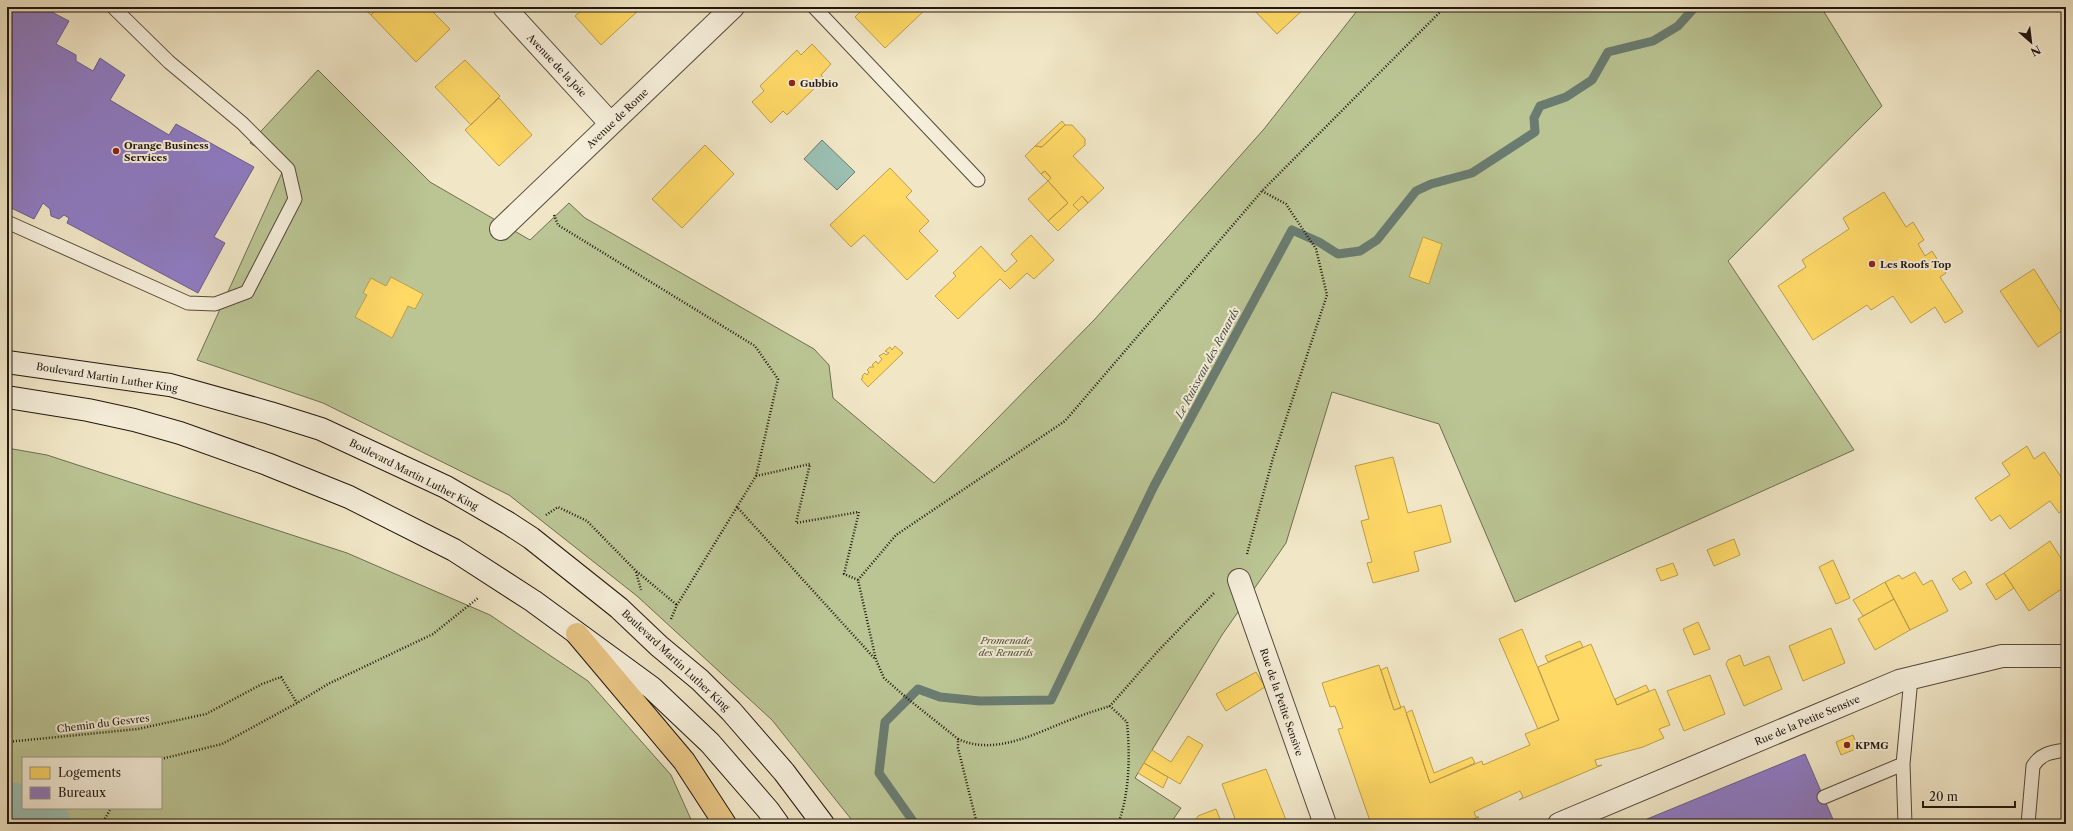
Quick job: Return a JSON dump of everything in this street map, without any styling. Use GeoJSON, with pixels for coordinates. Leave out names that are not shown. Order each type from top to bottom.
{"type":"FeatureCollection","features":[{"type":"Feature","properties":{"kind":"highway"},"geometry":{"type":"LineString","coordinates":[[577,634],[684,761],[724,824]]}},
{"type":"Feature","properties":{"kind":"main road","name":"Avenue de la Joie"},"geometry":{"type":"LineString","coordinates":[[504,7],[610,124]]}},
{"type":"Feature","properties":{"kind":"main road","name":"Avenue de Rome"},"geometry":{"type":"LineString","coordinates":[[501,229],[733,7]]}},
{"type":"Feature","properties":{"kind":"main road","name":"Boulevard Martin Luther King"},"geometry":{"type":"LineString","coordinates":[[7,362],[170,386],[321,428],[446,487],[531,538],[619,608],[659,646],[700,680],[731,711],[784,772],[823,824]]}},
{"type":"Feature","properties":{"kind":"main road"},"geometry":{"type":"LineString","coordinates":[[7,397],[88,410],[134,420],[180,433],[267,464],[349,497],[454,550],[502,581],[652,688],[710,743],[768,810],[778,824]]}},
{"type":"Feature","properties":{"kind":"main road","name":"Rue de la Petite Sensive"},"geometry":{"type":"LineString","coordinates":[[1239,580],[1325,824]]}},
{"type":"Feature","properties":{"kind":"main road","name":"Rue de la Petite Sensive"},"geometry":{"type":"LineString","coordinates":[[1559,824],[1899,681],[2002,656],[2066,656]]}},
{"type":"Feature","properties":{"kind":"lane"},"geometry":{"type":"LineString","coordinates":[[7,222],[188,303],[215,304],[247,292],[282,226],[295,199],[288,169],[242,123],[169,62],[113,7]]}},
{"type":"Feature","properties":{"kind":"lane"},"geometry":{"type":"LineString","coordinates":[[814,7],[978,180]]}},
{"type":"Feature","properties":{"kind":"lane"},"geometry":{"type":"LineString","coordinates":[[1905,824],[1903,764],[1911,678]]}},
{"type":"Feature","properties":{"kind":"lane"},"geometry":{"type":"LineString","coordinates":[[2028,824],[2033,766],[2038,758],[2044,754],[2066,750]]}},
{"type":"Feature","properties":{"kind":"lane"},"geometry":{"type":"LineString","coordinates":[[1824,796],[1903,764]]}},
{"type":"Feature","properties":{"kind":"path"},"geometry":{"type":"LineString","coordinates":[[858,580],[896,535],[1065,421],[1262,191],[1446,7]]}},
{"type":"Feature","properties":{"kind":"path"},"geometry":{"type":"LineString","coordinates":[[541,191],[558,225],[755,346],[778,379],[756,476],[677,605],[659,646]]}},
{"type":"Feature","properties":{"kind":"path"},"geometry":{"type":"LineString","coordinates":[[858,580],[876,660],[884,678],[958,739],[969,744],[995,745],[1031,736],[1075,718],[1110,706],[1158,652],[1217,590],[1239,580],[1273,458],[1327,295],[1316,249],[1286,204],[1262,191]]}},
{"type":"Feature","properties":{"kind":"path"},"geometry":{"type":"LineString","coordinates":[[756,476],[810,464],[796,523],[859,512],[844,574],[858,580]]}},
{"type":"Feature","properties":{"kind":"path"},"geometry":{"type":"LineString","coordinates":[[531,538],[548,512],[558,507],[587,521],[635,570],[677,605]]}},
{"type":"Feature","properties":{"kind":"path"},"geometry":{"type":"LineString","coordinates":[[737,507],[876,660]]}},
{"type":"Feature","properties":{"kind":"path"},"geometry":{"type":"LineString","coordinates":[[162,759],[222,744],[297,703],[328,684],[433,634],[502,581]]}},
{"type":"Feature","properties":{"kind":"path","name":"Chemin du Gesvres"},"geometry":{"type":"LineString","coordinates":[[7,742],[138,729],[206,714],[262,684],[280,677],[297,703]]}},
{"type":"Feature","properties":{"kind":"path"},"geometry":{"type":"LineString","coordinates":[[1110,706],[1128,722],[1130,752],[1123,811],[1118,824]]}},
{"type":"Feature","properties":{"kind":"path"},"geometry":{"type":"LineString","coordinates":[[958,739],[958,748],[977,824]]}},
{"type":"Feature","properties":{"kind":"path"},"geometry":{"type":"LineString","coordinates":[[102,824],[110,809]]}},
{"type":"Feature","properties":{"kind":"green space","name":"Promenade des Renards"},"geometry":{"type":"Polygon","coordinates":[[[1360,7],[1821,7],[1882,106],[1728,261],[1854,450],[1515,602],[1439,424],[1332,392],[1286,543],[1222,635],[1135,778],[1181,808],[1170,824],[855,824],[772,720],[637,596],[509,495],[323,403],[197,360],[285,166],[250,143],[318,70],[430,182],[530,240],[569,203],[585,218],[814,349],[829,365],[833,398],[934,483],[1095,319],[1264,129],[1360,7]]]}},
{"type":"Feature","properties":{"kind":"green space"},"geometry":{"type":"Polygon","coordinates":[[[7,448],[47,455],[347,553],[490,615],[588,681],[671,775],[693,824],[14,824],[22,809],[162,809],[162,757],[22,757],[22,788],[7,786],[7,448]]]}},
{"type":"Feature","properties":{"kind":"water"},"geometry":{"type":"Polygon","coordinates":[[[822,140],[855,172],[837,190],[804,159],[822,140]]]}},
{"type":"Feature","properties":{"kind":"water"},"geometry":{"type":"Polygon","coordinates":[[[7,786],[22,788],[22,809],[14,824],[7,824],[7,786]]]}},
{"type":"Feature","properties":{"kind":"building: Logements"},"geometry":{"type":"Polygon","coordinates":[[[362,7],[379,7],[371,15],[362,7]]]}},
{"type":"Feature","properties":{"kind":"building: Logements"},"geometry":{"type":"Polygon","coordinates":[[[379,7],[428,7],[450,29],[416,62],[371,15],[379,7]]]}},
{"type":"Feature","properties":{"kind":"building: Logements"},"geometry":{"type":"Polygon","coordinates":[[[585,7],[636,7],[639,10],[601,45],[575,16],[585,7]]]}},
{"type":"Feature","properties":{"kind":"building: Logements"},"geometry":{"type":"Polygon","coordinates":[[[865,7],[928,7],[885,48],[855,17],[865,7]]]}},
{"type":"Feature","properties":{"kind":"building: Logements"},"geometry":{"type":"Polygon","coordinates":[[[1257,7],[1306,7],[1277,34],[1254,10],[1257,7]]]}},
{"type":"Feature","properties":{"kind":"building: Logements","name":"Gubbio"},"geometry":{"type":"Polygon","coordinates":[[[812,44],[831,64],[821,75],[824,79],[787,115],[783,111],[771,123],[752,102],[764,91],[760,86],[797,50],[801,55],[812,44]]]}},
{"type":"Feature","properties":{"kind":"building: Logements"},"geometry":{"type":"Polygon","coordinates":[[[465,60],[500,96],[471,125],[435,87],[465,60]]]}},
{"type":"Feature","properties":{"kind":"building: Logements"},"geometry":{"type":"Polygon","coordinates":[[[499,98],[532,135],[499,166],[465,130],[499,98]]]}},
{"type":"Feature","properties":{"kind":"building: Logements"},"geometry":{"type":"Polygon","coordinates":[[[1062,121],[1065,125],[1042,147],[1035,146],[1062,121]]]}},
{"type":"Feature","properties":{"kind":"building: Logements"},"geometry":{"type":"Polygon","coordinates":[[[1065,125],[1072,125],[1085,139],[1085,145],[1073,156],[1104,188],[1088,203],[1082,196],[1073,205],[1079,211],[1058,231],[1048,221],[1068,203],[1048,181],[1051,178],[1045,171],[1041,174],[1025,156],[1035,146],[1042,147],[1065,125]]]}},
{"type":"Feature","properties":{"kind":"building: Logements"},"geometry":{"type":"Polygon","coordinates":[[[705,145],[734,174],[682,228],[652,199],[705,145]]]}},
{"type":"Feature","properties":{"kind":"building: Logements"},"geometry":{"type":"Polygon","coordinates":[[[890,168],[912,191],[906,197],[929,221],[919,231],[938,251],[907,280],[864,235],[851,247],[830,225],[890,168]]]}},
{"type":"Feature","properties":{"kind":"building: Logements"},"geometry":{"type":"Polygon","coordinates":[[[1045,171],[1051,178],[1048,181],[1041,174],[1045,171]]]}},
{"type":"Feature","properties":{"kind":"building: Logements"},"geometry":{"type":"Polygon","coordinates":[[[1048,181],[1068,203],[1048,221],[1028,199],[1048,181]]]}},
{"type":"Feature","properties":{"kind":"building: Logements","name":"Les Roofs Top"},"geometry":{"type":"Polygon","coordinates":[[[1884,192],[1906,227],[1913,222],[1924,240],[1918,244],[1925,256],[1932,251],[1946,273],[1940,277],[1963,312],[1945,323],[1935,307],[1911,323],[1893,296],[1871,310],[1867,305],[1813,340],[1778,286],[1806,267],[1802,260],[1849,229],[1843,218],[1884,192]]]}},
{"type":"Feature","properties":{"kind":"building: Logements"},"geometry":{"type":"Polygon","coordinates":[[[1082,196],[1088,203],[1079,211],[1073,205],[1082,196]]]}},
{"type":"Feature","properties":{"kind":"building: Logements"},"geometry":{"type":"Polygon","coordinates":[[[1031,235],[1054,260],[1034,279],[1027,273],[1010,289],[1000,279],[958,319],[935,296],[956,276],[953,273],[981,246],[1005,272],[1017,261],[1011,254],[1031,235]]]}},
{"type":"Feature","properties":{"kind":"building: Logements"},"geometry":{"type":"Polygon","coordinates":[[[1423,237],[1442,244],[1429,284],[1409,277],[1423,237]]]}},
{"type":"Feature","properties":{"kind":"building: Logements"},"geometry":{"type":"Polygon","coordinates":[[[2034,269],[2066,320],[2066,328],[2038,347],[2000,291],[2034,269]]]}},
{"type":"Feature","properties":{"kind":"building: Logements"},"geometry":{"type":"Polygon","coordinates":[[[391,277],[423,294],[415,309],[408,306],[392,338],[355,317],[367,295],[363,293],[371,278],[386,286],[391,277]]]}},
{"type":"Feature","properties":{"kind":"building: Logements"},"geometry":{"type":"Polygon","coordinates":[[[895,346],[903,353],[868,387],[861,379],[863,378],[862,376],[865,373],[867,375],[869,372],[867,370],[870,367],[874,367],[872,365],[876,361],[878,364],[882,359],[879,356],[884,353],[886,355],[889,353],[885,351],[890,347],[892,350],[895,346]]]}},
{"type":"Feature","properties":{"kind":"building: Logements"},"geometry":{"type":"Polygon","coordinates":[[[2027,446],[2034,459],[2044,452],[2066,484],[2066,508],[2059,513],[2050,501],[2010,529],[2000,515],[1991,521],[1975,498],[2010,475],[2002,463],[2027,446]]]}},
{"type":"Feature","properties":{"kind":"building: Logements"},"geometry":{"type":"Polygon","coordinates":[[[1393,457],[1408,513],[1441,505],[1451,542],[1414,552],[1419,571],[1373,583],[1367,563],[1372,562],[1361,521],[1369,519],[1355,466],[1393,457]]]}},
{"type":"Feature","properties":{"kind":"building: Logements"},"geometry":{"type":"Polygon","coordinates":[[[1734,539],[1740,555],[1714,566],[1707,550],[1734,539]]]}},
{"type":"Feature","properties":{"kind":"building: Logements"},"geometry":{"type":"Polygon","coordinates":[[[2050,541],[2066,566],[2066,586],[2029,611],[2004,573],[2050,541]]]}},
{"type":"Feature","properties":{"kind":"building: Logements"},"geometry":{"type":"Polygon","coordinates":[[[1833,560],[1850,598],[1836,604],[1819,567],[1833,560]]]}},
{"type":"Feature","properties":{"kind":"building: Logements"},"geometry":{"type":"Polygon","coordinates":[[[1673,563],[1678,575],[1661,581],[1656,569],[1673,563]]]}},
{"type":"Feature","properties":{"kind":"building: Logements"},"geometry":{"type":"Polygon","coordinates":[[[1965,571],[1972,583],[1960,590],[1952,579],[1965,571]]]}},
{"type":"Feature","properties":{"kind":"building: Logements"},"geometry":{"type":"Polygon","coordinates":[[[1915,572],[1923,585],[1932,580],[1948,611],[1910,630],[1885,582],[1899,575],[1902,579],[1915,572]]]}},
{"type":"Feature","properties":{"kind":"building: Logements"},"geometry":{"type":"Polygon","coordinates":[[[2004,573],[2014,588],[1996,600],[1986,584],[2004,573]]]}},
{"type":"Feature","properties":{"kind":"building: Logements"},"geometry":{"type":"Polygon","coordinates":[[[1885,582],[1894,599],[1863,616],[1853,600],[1885,582]]]}},
{"type":"Feature","properties":{"kind":"building: Logements"},"geometry":{"type":"Polygon","coordinates":[[[1894,599],[1910,630],[1875,650],[1858,619],[1894,599]]]}},
{"type":"Feature","properties":{"kind":"building: Logements"},"geometry":{"type":"Polygon","coordinates":[[[1698,622],[1710,649],[1694,655],[1683,629],[1698,622]]]}},
{"type":"Feature","properties":{"kind":"building: Logements"},"geometry":{"type":"Polygon","coordinates":[[[1831,628],[1845,663],[1803,681],[1789,646],[1831,628]]]}},
{"type":"Feature","properties":{"kind":"building: Logements"},"geometry":{"type":"Polygon","coordinates":[[[1522,629],[1559,720],[1538,729],[1499,639],[1522,629]]]}},
{"type":"Feature","properties":{"kind":"building: Logements"},"geometry":{"type":"Polygon","coordinates":[[[1580,641],[1583,647],[1548,662],[1545,656],[1580,641]]]}},
{"type":"Feature","properties":{"kind":"building: Logements"},"geometry":{"type":"Polygon","coordinates":[[[1591,644],[1617,705],[1655,689],[1670,725],[1659,729],[1664,738],[1643,747],[1595,760],[1597,766],[1602,765],[1519,800],[1523,797],[1520,791],[1474,812],[1476,817],[1479,817],[1461,824],[1371,824],[1338,729],[1343,728],[1335,706],[1330,707],[1322,683],[1379,665],[1394,710],[1404,706],[1430,783],[1482,761],[1483,765],[1530,745],[1525,734],[1559,720],[1538,667],[1591,644]]]}},
{"type":"Feature","properties":{"kind":"building: Logements"},"geometry":{"type":"Polygon","coordinates":[[[1740,655],[1744,666],[1769,656],[1782,689],[1744,706],[1726,664],[1728,660],[1740,655]]]}},
{"type":"Feature","properties":{"kind":"building: Logements"},"geometry":{"type":"Polygon","coordinates":[[[1387,667],[1401,708],[1394,710],[1381,670],[1387,667]]]}},
{"type":"Feature","properties":{"kind":"building: Logements"},"geometry":{"type":"Polygon","coordinates":[[[1256,672],[1265,687],[1226,711],[1216,694],[1256,672]]]}},
{"type":"Feature","properties":{"kind":"building: Logements"},"geometry":{"type":"Polygon","coordinates":[[[1710,675],[1725,714],[1684,731],[1667,691],[1710,675]]]}},
{"type":"Feature","properties":{"kind":"building: Logements"},"geometry":{"type":"Polygon","coordinates":[[[1646,685],[1649,691],[1617,705],[1615,699],[1646,685]]]}},
{"type":"Feature","properties":{"kind":"building: Logements"},"geometry":{"type":"Polygon","coordinates":[[[1412,710],[1434,773],[1472,757],[1475,763],[1430,783],[1406,713],[1412,710]]]}},
{"type":"Feature","properties":{"kind":"building: Logements","name":"KPMG"},"geometry":{"type":"Polygon","coordinates":[[[1853,735],[1858,748],[1841,755],[1836,742],[1853,735]]]}},
{"type":"Feature","properties":{"kind":"building: Logements"},"geometry":{"type":"Polygon","coordinates":[[[1188,736],[1203,745],[1180,784],[1144,763],[1152,750],[1171,762],[1188,736]]]}},
{"type":"Feature","properties":{"kind":"building: Logements"},"geometry":{"type":"Polygon","coordinates":[[[1144,763],[1168,777],[1163,788],[1138,773],[1144,763]]]}},
{"type":"Feature","properties":{"kind":"building: Logements"},"geometry":{"type":"Polygon","coordinates":[[[1266,769],[1286,820],[1275,824],[1237,824],[1222,784],[1266,769]]]}},
{"type":"Feature","properties":{"kind":"building: Logements"},"geometry":{"type":"Polygon","coordinates":[[[1216,809],[1222,824],[1193,824],[1198,816],[1216,809]]]}},
{"type":"Feature","properties":{"kind":"building: Bureaux","name":"Orange Business Services"},"geometry":{"type":"Polygon","coordinates":[[[7,7],[42,7],[69,21],[56,44],[76,55],[76,61],[93,71],[100,58],[125,75],[110,100],[169,135],[176,124],[254,167],[214,237],[225,243],[198,293],[67,223],[69,218],[64,215],[59,219],[51,216],[50,209],[43,203],[34,219],[7,206],[7,7]]]}},
{"type":"Feature","properties":{"kind":"building: Bureaux"},"geometry":{"type":"Polygon","coordinates":[[[1805,754],[1835,824],[1635,824],[1805,754]]]}},
{"type":"Feature","properties":{"kind":"waterway","name":"Le Ruisseau des Renards"},"geometry":{"type":"LineString","coordinates":[[915,824],[879,773],[885,722],[918,689],[940,697],[980,701],[1051,700],[1154,486],[1292,230],[1319,242],[1338,254],[1360,251],[1377,240],[1416,191],[1431,184],[1472,173],[1535,132],[1534,118],[1540,106],[1566,97],[1592,80],[1608,52],[1653,41],[1678,26],[1695,7]]}},
{"type":"Feature","properties":{"kind":"waterway"},"geometry":{"type":"LineString","coordinates":[[7,810],[20,811],[43,824]]}},
{"type":"Feature","properties":{"kind":"place","name":"Gubbio"},"geometry":{"type":"Point","coordinates":[792,83]}},
{"type":"Feature","properties":{"kind":"place","name":"Orange Business Services"},"geometry":{"type":"Point","coordinates":[116,151]}},
{"type":"Feature","properties":{"kind":"place","name":"Les Roofs Top"},"geometry":{"type":"Point","coordinates":[1872,264]}},
{"type":"Feature","properties":{"kind":"place","name":"KPMG"},"geometry":{"type":"Point","coordinates":[1847,745]}}]}
